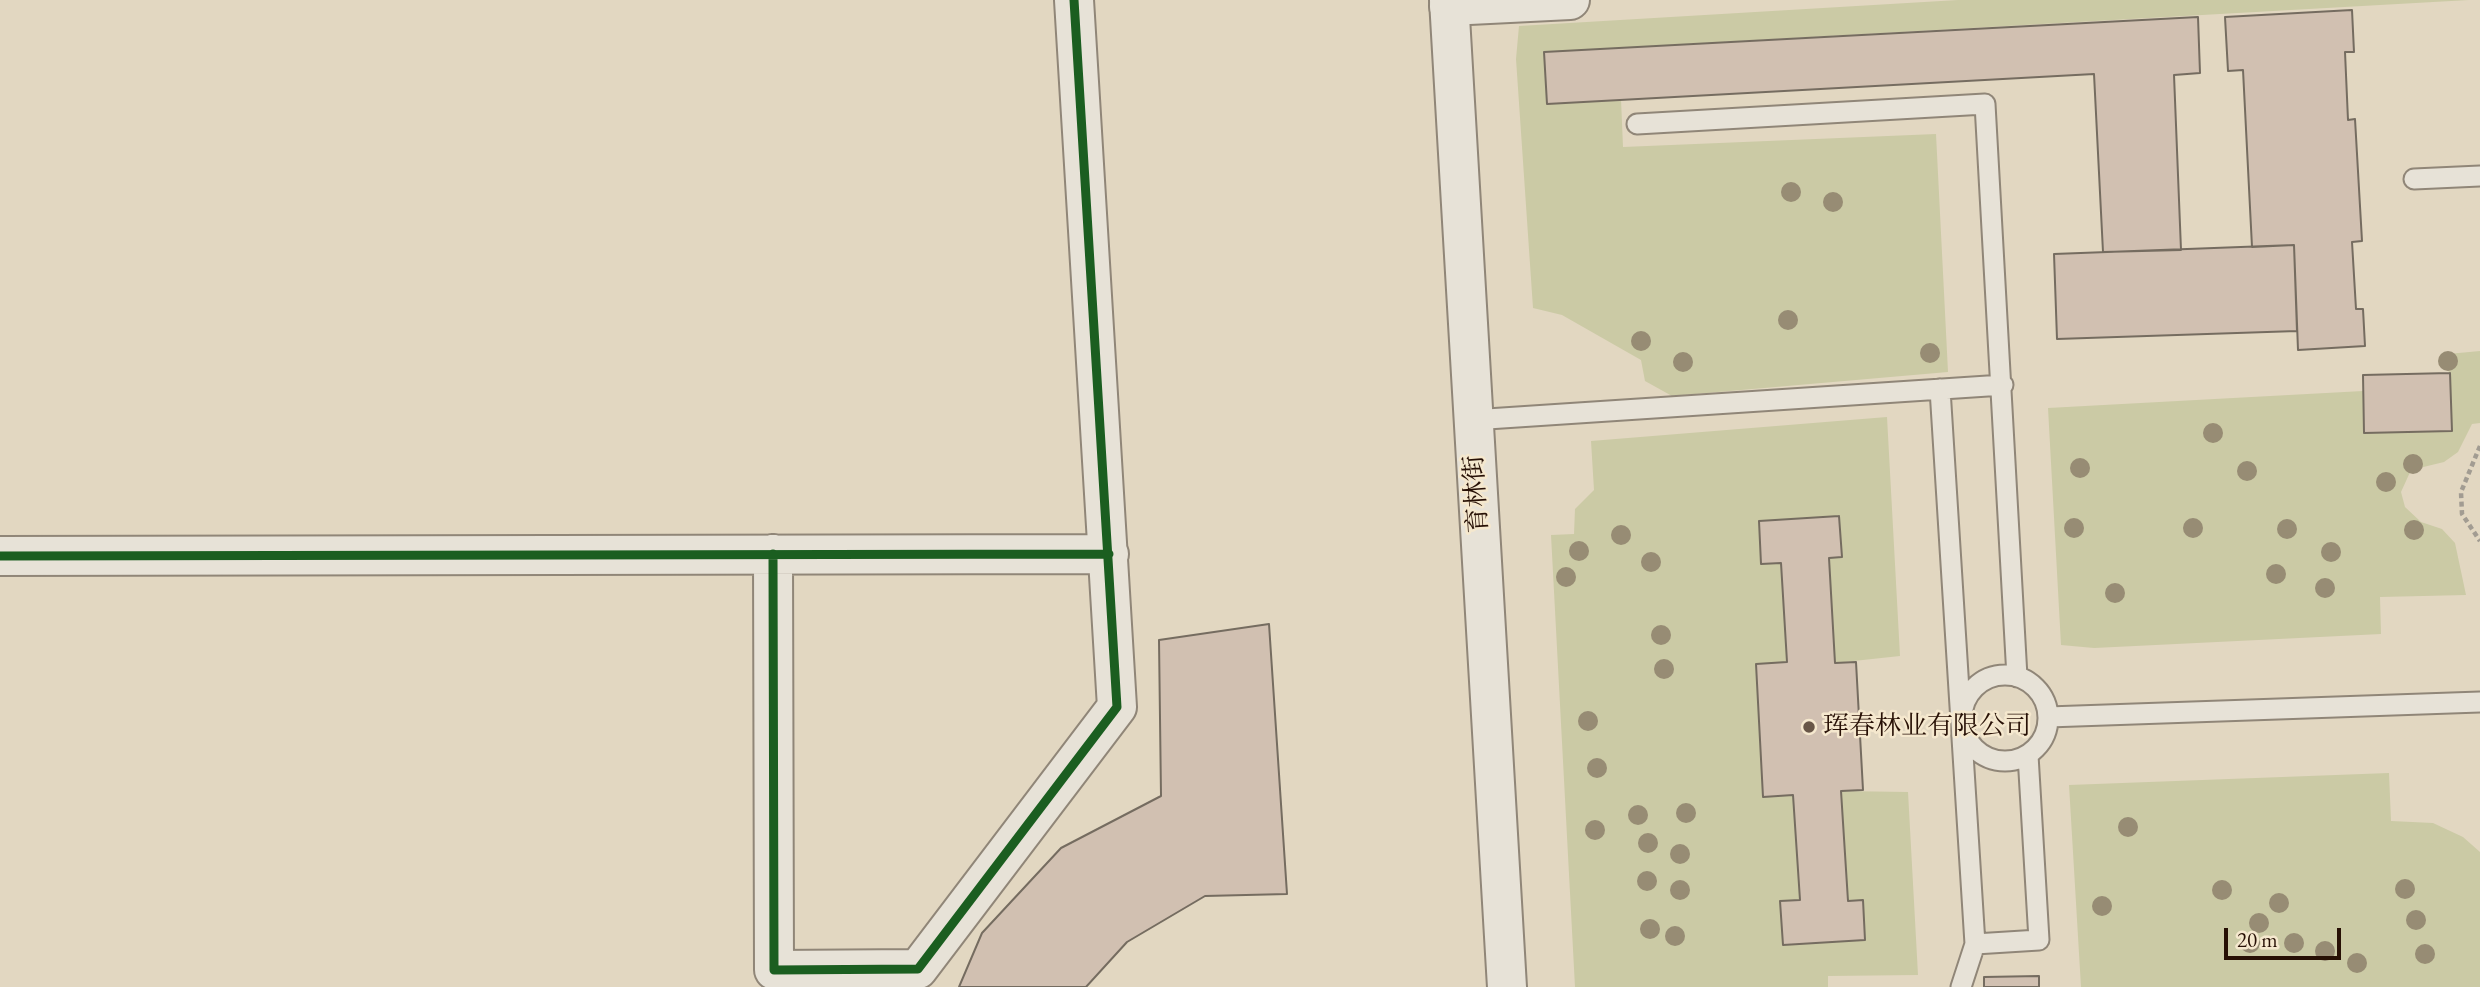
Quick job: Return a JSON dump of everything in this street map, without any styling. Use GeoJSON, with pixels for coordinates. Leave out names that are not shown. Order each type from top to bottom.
{"type":"FeatureCollection","features":[{"type":"Feature","properties":{"kind":"street"},"geometry":{"type":"LineString","coordinates":[[773,554],[774,970],[918,969],[1117,707],[1074,0]]}},
{"type":"Feature","properties":{"kind":"street"},"geometry":{"type":"LineString","coordinates":[[1449,3],[1570,0]]}},
{"type":"Feature","properties":{"kind":"street","name":"育林街"},"geometry":{"type":"LineString","coordinates":[[1449,3],[1507,987]]}},
{"type":"Feature","properties":{"kind":"street"},"geometry":{"type":"LineString","coordinates":[[0,555],[1109,554]]}},
{"type":"Feature","properties":{"kind":"lane"},"geometry":{"type":"LineString","coordinates":[[1637,124],[1985,104],[2003,385],[2017,677]]}},
{"type":"Feature","properties":{"kind":"lane"},"geometry":{"type":"LineString","coordinates":[[2414,179],[2480,176]]}},
{"type":"Feature","properties":{"kind":"lane"},"geometry":{"type":"LineString","coordinates":[[1472,420],[2003,385]]}},
{"type":"Feature","properties":{"kind":"lane"},"geometry":{"type":"LineString","coordinates":[[1940,389],[1975,944],[1961,987]]}},
{"type":"Feature","properties":{"kind":"lane"},"geometry":{"type":"LineString","coordinates":[[2003,675],[2017,677],[2039,692],[2048,717],[2039,745],[2028,755],[2014,761],[1985,757],[1965,736],[1961,721],[1969,695],[1978,685],[2003,675]]}},
{"type":"Feature","properties":{"kind":"lane"},"geometry":{"type":"LineString","coordinates":[[2048,717],[2480,702]]}},
{"type":"Feature","properties":{"kind":"lane"},"geometry":{"type":"LineString","coordinates":[[1975,944],[2039,940],[2028,755]]}},
{"type":"Feature","properties":{"kind":"path"},"geometry":{"type":"LineString","coordinates":[[2480,446],[2461,492],[2462,514],[2480,541]]}},
{"type":"Feature","properties":{"kind":"green space"},"geometry":{"type":"Polygon","coordinates":[[[1958,0],[2469,0],[1544,52],[1547,103],[1621,99],[1623,147],[1936,134],[1948,372],[1672,396],[1645,381],[1641,360],[1562,315],[1533,308],[1516,59],[1519,26],[1958,0]]]}},
{"type":"Feature","properties":{"kind":"green space"},"geometry":{"type":"Polygon","coordinates":[[[2480,351],[2480,423],[2472,424],[2458,452],[2444,462],[2411,470],[2401,492],[2405,507],[2421,522],[2442,529],[2455,543],[2466,595],[2380,597],[2381,634],[2094,648],[2061,645],[2048,408],[2363,391],[2365,433],[2451,431],[2448,354],[2480,351]]]}},
{"type":"Feature","properties":{"kind":"green space"},"geometry":{"type":"Polygon","coordinates":[[[1887,417],[1900,656],[1835,663],[1829,558],[1842,557],[1839,516],[1759,521],[1761,563],[1781,563],[1787,662],[1756,664],[1764,797],[1793,795],[1800,900],[1781,902],[1783,944],[1865,940],[1863,900],[1848,901],[1841,791],[1908,792],[1918,975],[1828,976],[1828,987],[1575,987],[1551,535],[1574,534],[1575,509],[1594,490],[1591,441],[1887,417]]]}},
{"type":"Feature","properties":{"kind":"green space"},"geometry":{"type":"Polygon","coordinates":[[[2389,773],[2391,821],[2433,823],[2463,837],[2480,852],[2480,987],[2081,987],[2069,785],[2389,773]]]}},
{"type":"Feature","properties":{"kind":"building"},"geometry":{"type":"Polygon","coordinates":[[[2352,10],[2354,52],[2345,52],[2348,120],[2355,119],[2362,241],[2352,242],[2356,309],[2363,309],[2365,346],[2298,350],[2294,245],[2252,247],[2243,70],[2228,71],[2225,17],[2352,10]]]}},
{"type":"Feature","properties":{"kind":"building"},"geometry":{"type":"Polygon","coordinates":[[[2198,17],[2200,73],[2174,75],[2181,250],[2103,252],[2094,74],[1547,104],[1544,52],[2198,17]]]}},
{"type":"Feature","properties":{"kind":"building"},"geometry":{"type":"Polygon","coordinates":[[[2294,245],[2297,331],[2057,339],[2054,254],[2294,245]]]}},
{"type":"Feature","properties":{"kind":"building"},"geometry":{"type":"Polygon","coordinates":[[[2450,373],[2452,431],[2364,433],[2363,375],[2450,373]]]}},
{"type":"Feature","properties":{"kind":"building","name":"珲春林业有限公司"},"geometry":{"type":"Polygon","coordinates":[[[1839,516],[1842,557],[1829,558],[1835,663],[1856,662],[1863,790],[1841,791],[1848,901],[1863,900],[1865,940],[1783,945],[1780,901],[1800,900],[1793,795],[1763,797],[1756,664],[1787,662],[1781,563],[1761,564],[1759,521],[1839,516]]]}},
{"type":"Feature","properties":{"kind":"building"},"geometry":{"type":"Polygon","coordinates":[[[1269,624],[1287,894],[1205,896],[1127,942],[1086,987],[959,987],[982,933],[1061,848],[1161,796],[1159,640],[1269,624]]]}},
{"type":"Feature","properties":{"kind":"building"},"geometry":{"type":"Polygon","coordinates":[[[2039,976],[2039,987],[1984,987],[1984,977],[2039,976]]]}},
{"type":"Feature","properties":{"kind":"cycle path"},"geometry":{"type":"LineString","coordinates":[[773,554],[774,970],[918,969],[1117,707],[1074,0]]}},
{"type":"Feature","properties":{"kind":"cycle path"},"geometry":{"type":"LineString","coordinates":[[0,556],[1109,554]]}},
{"type":"Feature","properties":{"kind":"place","name":"珲春林业有限公司"},"geometry":{"type":"Point","coordinates":[1809,727]}}]}
